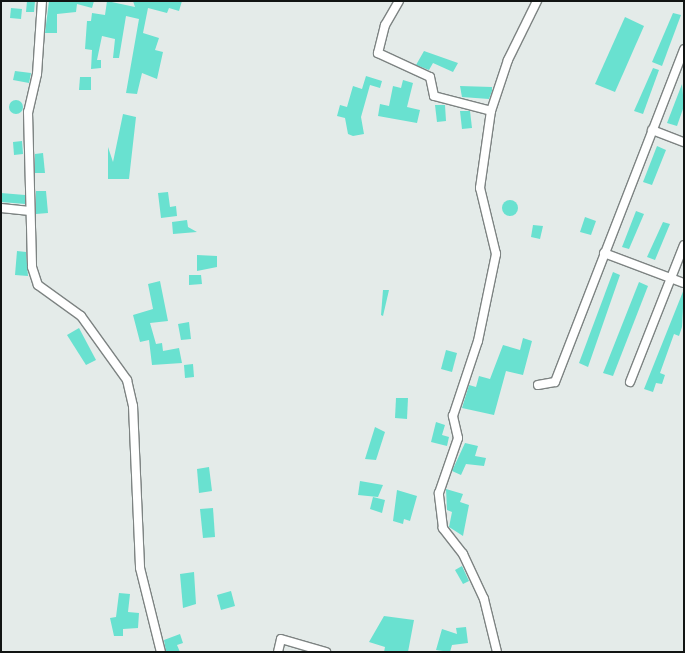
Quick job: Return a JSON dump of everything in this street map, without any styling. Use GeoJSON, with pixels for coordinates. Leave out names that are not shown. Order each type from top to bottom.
{"type":"FeatureCollection","features":[{"type":"Feature","properties":{"kind":"street"},"geometry":{"type":"LineString","coordinates":[[42,1],[38,65],[28,112],[30,211],[34,280],[81,316],[130,390],[140,568],[161,652]]}},
{"type":"Feature","properties":{"kind":"street"},"geometry":{"type":"LineString","coordinates":[[399,1],[385,25],[378,53],[430,78],[434,96],[491,111]]}},
{"type":"Feature","properties":{"kind":"street"},"geometry":{"type":"LineString","coordinates":[[497,652],[484,599],[462,554],[443,528],[439,493],[458,438],[453,416],[484,317],[496,254],[480,188],[491,111],[508,60],[537,1]]}},
{"type":"Feature","properties":{"kind":"street"},"geometry":{"type":"LineString","coordinates":[[538,385],[555,382],[684,49]]}},
{"type":"Feature","properties":{"kind":"street"},"geometry":{"type":"LineString","coordinates":[[652,130],[684,142]]}},
{"type":"Feature","properties":{"kind":"street"},"geometry":{"type":"LineString","coordinates":[[1,208],[30,211]]}},
{"type":"Feature","properties":{"kind":"street"},"geometry":{"type":"LineString","coordinates":[[630,382],[684,245]]}},
{"type":"Feature","properties":{"kind":"street"},"geometry":{"type":"LineString","coordinates":[[604,253],[684,283]]}},
{"type":"Feature","properties":{"kind":"street"},"geometry":{"type":"LineString","coordinates":[[278,652],[281,639],[326,652]]}},
{"type":"Feature","properties":{"kind":"building"},"geometry":{"type":"Polygon","coordinates":[[[27,1],[35,1],[34,12],[26,12],[27,1]]]}},
{"type":"Feature","properties":{"kind":"building"},"geometry":{"type":"Polygon","coordinates":[[[49,1],[94,1],[92,8],[77,4],[76,12],[57,14],[57,33],[45,33],[49,1]]]}},
{"type":"Feature","properties":{"kind":"building"},"geometry":{"type":"Polygon","coordinates":[[[107,1],[135,7],[133,1],[182,1],[179,11],[169,8],[167,13],[148,8],[143,33],[159,38],[155,50],[163,52],[157,79],[142,73],[137,94],[126,93],[139,19],[126,16],[119,58],[113,58],[115,39],[102,36],[97,60],[101,60],[101,68],[91,69],[92,50],[85,49],[87,21],[91,21],[92,13],[105,15],[107,1]]]}},
{"type":"Feature","properties":{"kind":"building"},"geometry":{"type":"Polygon","coordinates":[[[11,8],[22,9],[21,19],[10,18],[11,8]]]}},
{"type":"Feature","properties":{"kind":"building"},"geometry":{"type":"Polygon","coordinates":[[[673,13],[681,15],[662,66],[652,62],[673,13]]]}},
{"type":"Feature","properties":{"kind":"building"},"geometry":{"type":"Polygon","coordinates":[[[625,17],[644,26],[615,92],[595,84],[625,17]]]}},
{"type":"Feature","properties":{"kind":"building"},"geometry":{"type":"Polygon","coordinates":[[[424,51],[458,63],[453,72],[433,63],[429,70],[416,65],[424,51]]]}},
{"type":"Feature","properties":{"kind":"building"},"geometry":{"type":"Polygon","coordinates":[[[653,68],[659,70],[643,114],[634,111],[653,68]]]}},
{"type":"Feature","properties":{"kind":"building"},"geometry":{"type":"Polygon","coordinates":[[[15,71],[31,73],[29,83],[13,80],[15,71]]]}},
{"type":"Feature","properties":{"kind":"building"},"geometry":{"type":"Polygon","coordinates":[[[366,76],[382,81],[380,88],[370,85],[361,117],[364,134],[353,136],[348,134],[345,118],[337,116],[340,105],[347,107],[353,86],[362,89],[366,76]]]}},
{"type":"Feature","properties":{"kind":"building"},"geometry":{"type":"Polygon","coordinates":[[[80,77],[91,77],[91,90],[79,90],[80,77]]]}},
{"type":"Feature","properties":{"kind":"building"},"geometry":{"type":"Polygon","coordinates":[[[403,80],[413,83],[407,107],[420,110],[417,123],[378,116],[380,104],[389,106],[393,86],[401,88],[403,80]]]}},
{"type":"Feature","properties":{"kind":"building"},"geometry":{"type":"Polygon","coordinates":[[[682,84],[684,106],[677,126],[667,123],[682,84]]]}},
{"type":"Feature","properties":{"kind":"building"},"geometry":{"type":"Polygon","coordinates":[[[460,86],[492,87],[492,91],[489,99],[462,97],[460,86]]]}},
{"type":"Feature","properties":{"kind":"building"},"geometry":{"type":"Polygon","coordinates":[[[16,100],[21,102],[23,107],[21,112],[16,114],[11,112],[9,107],[11,102],[16,100]]]}},
{"type":"Feature","properties":{"kind":"building"},"geometry":{"type":"Polygon","coordinates":[[[435,105],[445,105],[446,121],[437,122],[435,105]]]}},
{"type":"Feature","properties":{"kind":"building"},"geometry":{"type":"Polygon","coordinates":[[[460,111],[470,111],[472,128],[462,129],[460,111]]]}},
{"type":"Feature","properties":{"kind":"building"},"geometry":{"type":"Polygon","coordinates":[[[123,114],[136,117],[129,179],[108,179],[108,147],[113,162],[123,114]]]}},
{"type":"Feature","properties":{"kind":"building"},"geometry":{"type":"Polygon","coordinates":[[[22,141],[23,154],[14,155],[13,142],[22,141]]]}},
{"type":"Feature","properties":{"kind":"building"},"geometry":{"type":"Polygon","coordinates":[[[657,146],[666,150],[652,185],[643,182],[657,146]]]}},
{"type":"Feature","properties":{"kind":"building"},"geometry":{"type":"Polygon","coordinates":[[[43,153],[45,173],[35,173],[35,154],[43,153]]]}},
{"type":"Feature","properties":{"kind":"building"},"geometry":{"type":"Polygon","coordinates":[[[36,191],[46,191],[48,213],[36,214],[36,191]]]}},
{"type":"Feature","properties":{"kind":"building"},"geometry":{"type":"Polygon","coordinates":[[[168,192],[170,207],[176,206],[177,216],[161,218],[158,193],[168,192]]]}},
{"type":"Feature","properties":{"kind":"building"},"geometry":{"type":"Polygon","coordinates":[[[1,193],[25,195],[25,204],[1,202],[1,193]]]}},
{"type":"Feature","properties":{"kind":"building"},"geometry":{"type":"Polygon","coordinates":[[[510,200],[516,202],[518,208],[516,214],[510,216],[504,214],[502,208],[504,202],[510,200]]]}},
{"type":"Feature","properties":{"kind":"building"},"geometry":{"type":"Polygon","coordinates":[[[636,211],[644,214],[629,249],[622,247],[636,211]]]}},
{"type":"Feature","properties":{"kind":"building"},"geometry":{"type":"Polygon","coordinates":[[[585,217],[596,221],[591,235],[580,232],[585,217]]]}},
{"type":"Feature","properties":{"kind":"building"},"geometry":{"type":"Polygon","coordinates":[[[187,220],[188,227],[197,232],[173,234],[172,222],[187,220]]]}},
{"type":"Feature","properties":{"kind":"building"},"geometry":{"type":"Polygon","coordinates":[[[663,222],[670,224],[655,260],[647,257],[663,222]]]}},
{"type":"Feature","properties":{"kind":"building"},"geometry":{"type":"Polygon","coordinates":[[[533,225],[543,226],[540,239],[531,237],[533,225]]]}},
{"type":"Feature","properties":{"kind":"building"},"geometry":{"type":"Polygon","coordinates":[[[17,251],[26,252],[28,276],[15,275],[17,251]]]}},
{"type":"Feature","properties":{"kind":"building"},"geometry":{"type":"Polygon","coordinates":[[[197,255],[217,256],[217,267],[197,271],[197,255]]]}},
{"type":"Feature","properties":{"kind":"building"},"geometry":{"type":"Polygon","coordinates":[[[613,272],[620,275],[588,367],[579,363],[613,272]]]}},
{"type":"Feature","properties":{"kind":"building"},"geometry":{"type":"Polygon","coordinates":[[[189,275],[201,275],[202,284],[189,285],[189,275]]]}},
{"type":"Feature","properties":{"kind":"building"},"geometry":{"type":"Polygon","coordinates":[[[160,281],[168,321],[150,323],[156,344],[162,343],[163,351],[179,348],[182,363],[152,365],[149,340],[140,342],[133,315],[153,309],[148,284],[160,281]]]}},
{"type":"Feature","properties":{"kind":"building"},"geometry":{"type":"Polygon","coordinates":[[[639,282],[648,286],[613,376],[603,373],[639,282]]]}},
{"type":"Feature","properties":{"kind":"building"},"geometry":{"type":"Polygon","coordinates":[[[684,289],[682,327],[679,336],[674,334],[660,373],[665,375],[662,384],[656,383],[653,392],[644,389],[684,289]]]}},
{"type":"Feature","properties":{"kind":"building"},"geometry":{"type":"Polygon","coordinates":[[[383,290],[389,290],[383,316],[381,315],[383,290]]]}},
{"type":"Feature","properties":{"kind":"building"},"geometry":{"type":"Polygon","coordinates":[[[189,322],[191,339],[181,340],[178,324],[189,322]]]}},
{"type":"Feature","properties":{"kind":"building"},"geometry":{"type":"Polygon","coordinates":[[[79,328],[96,360],[86,365],[67,335],[79,328]]]}},
{"type":"Feature","properties":{"kind":"building"},"geometry":{"type":"Polygon","coordinates":[[[523,338],[532,341],[523,375],[506,371],[494,415],[462,408],[469,385],[476,387],[479,376],[490,379],[503,345],[520,350],[523,338]]]}},
{"type":"Feature","properties":{"kind":"building"},"geometry":{"type":"Polygon","coordinates":[[[446,350],[457,353],[452,372],[441,369],[446,350]]]}},
{"type":"Feature","properties":{"kind":"building"},"geometry":{"type":"Polygon","coordinates":[[[193,364],[194,377],[185,378],[184,365],[193,364]]]}},
{"type":"Feature","properties":{"kind":"building"},"geometry":{"type":"Polygon","coordinates":[[[396,398],[408,398],[407,419],[395,418],[396,398]]]}},
{"type":"Feature","properties":{"kind":"building"},"geometry":{"type":"Polygon","coordinates":[[[436,422],[445,425],[442,435],[449,437],[447,446],[431,442],[436,422]]]}},
{"type":"Feature","properties":{"kind":"building"},"geometry":{"type":"Polygon","coordinates":[[[375,427],[385,432],[376,460],[365,459],[375,427]]]}},
{"type":"Feature","properties":{"kind":"building"},"geometry":{"type":"Polygon","coordinates":[[[465,443],[478,446],[475,456],[486,458],[484,466],[466,464],[461,475],[452,471],[465,443]]]}},
{"type":"Feature","properties":{"kind":"building"},"geometry":{"type":"Polygon","coordinates":[[[209,467],[212,491],[199,493],[197,469],[209,467]]]}},
{"type":"Feature","properties":{"kind":"building"},"geometry":{"type":"Polygon","coordinates":[[[360,481],[383,485],[378,497],[358,495],[360,481]]]}},
{"type":"Feature","properties":{"kind":"building"},"geometry":{"type":"Polygon","coordinates":[[[446,489],[463,494],[460,502],[469,505],[463,536],[449,527],[452,512],[447,510],[446,489]]]}},
{"type":"Feature","properties":{"kind":"building"},"geometry":{"type":"Polygon","coordinates":[[[397,490],[417,496],[410,521],[404,519],[403,524],[393,521],[397,490]]]}},
{"type":"Feature","properties":{"kind":"building"},"geometry":{"type":"Polygon","coordinates":[[[373,497],[385,500],[382,513],[370,509],[373,497]]]}},
{"type":"Feature","properties":{"kind":"building"},"geometry":{"type":"Polygon","coordinates":[[[213,508],[215,537],[203,538],[200,509],[213,508]]]}},
{"type":"Feature","properties":{"kind":"building"},"geometry":{"type":"Polygon","coordinates":[[[462,566],[469,581],[463,584],[455,570],[462,566]]]}},
{"type":"Feature","properties":{"kind":"building"},"geometry":{"type":"Polygon","coordinates":[[[194,572],[196,604],[183,608],[180,574],[194,572]]]}},
{"type":"Feature","properties":{"kind":"building"},"geometry":{"type":"Polygon","coordinates":[[[231,591],[235,606],[221,610],[217,595],[231,591]]]}},
{"type":"Feature","properties":{"kind":"building"},"geometry":{"type":"Polygon","coordinates":[[[119,593],[130,594],[128,612],[139,613],[138,628],[123,629],[123,636],[114,636],[110,618],[116,617],[119,593]]]}},
{"type":"Feature","properties":{"kind":"building"},"geometry":{"type":"Polygon","coordinates":[[[384,616],[414,620],[408,652],[384,652],[385,647],[369,642],[384,616]]]}},
{"type":"Feature","properties":{"kind":"building"},"geometry":{"type":"Polygon","coordinates":[[[466,627],[468,643],[452,645],[450,652],[436,650],[442,629],[457,634],[456,628],[466,627]]]}},
{"type":"Feature","properties":{"kind":"building"},"geometry":{"type":"Polygon","coordinates":[[[180,634],[183,643],[177,645],[180,652],[166,652],[164,640],[180,634]]]}}]}
